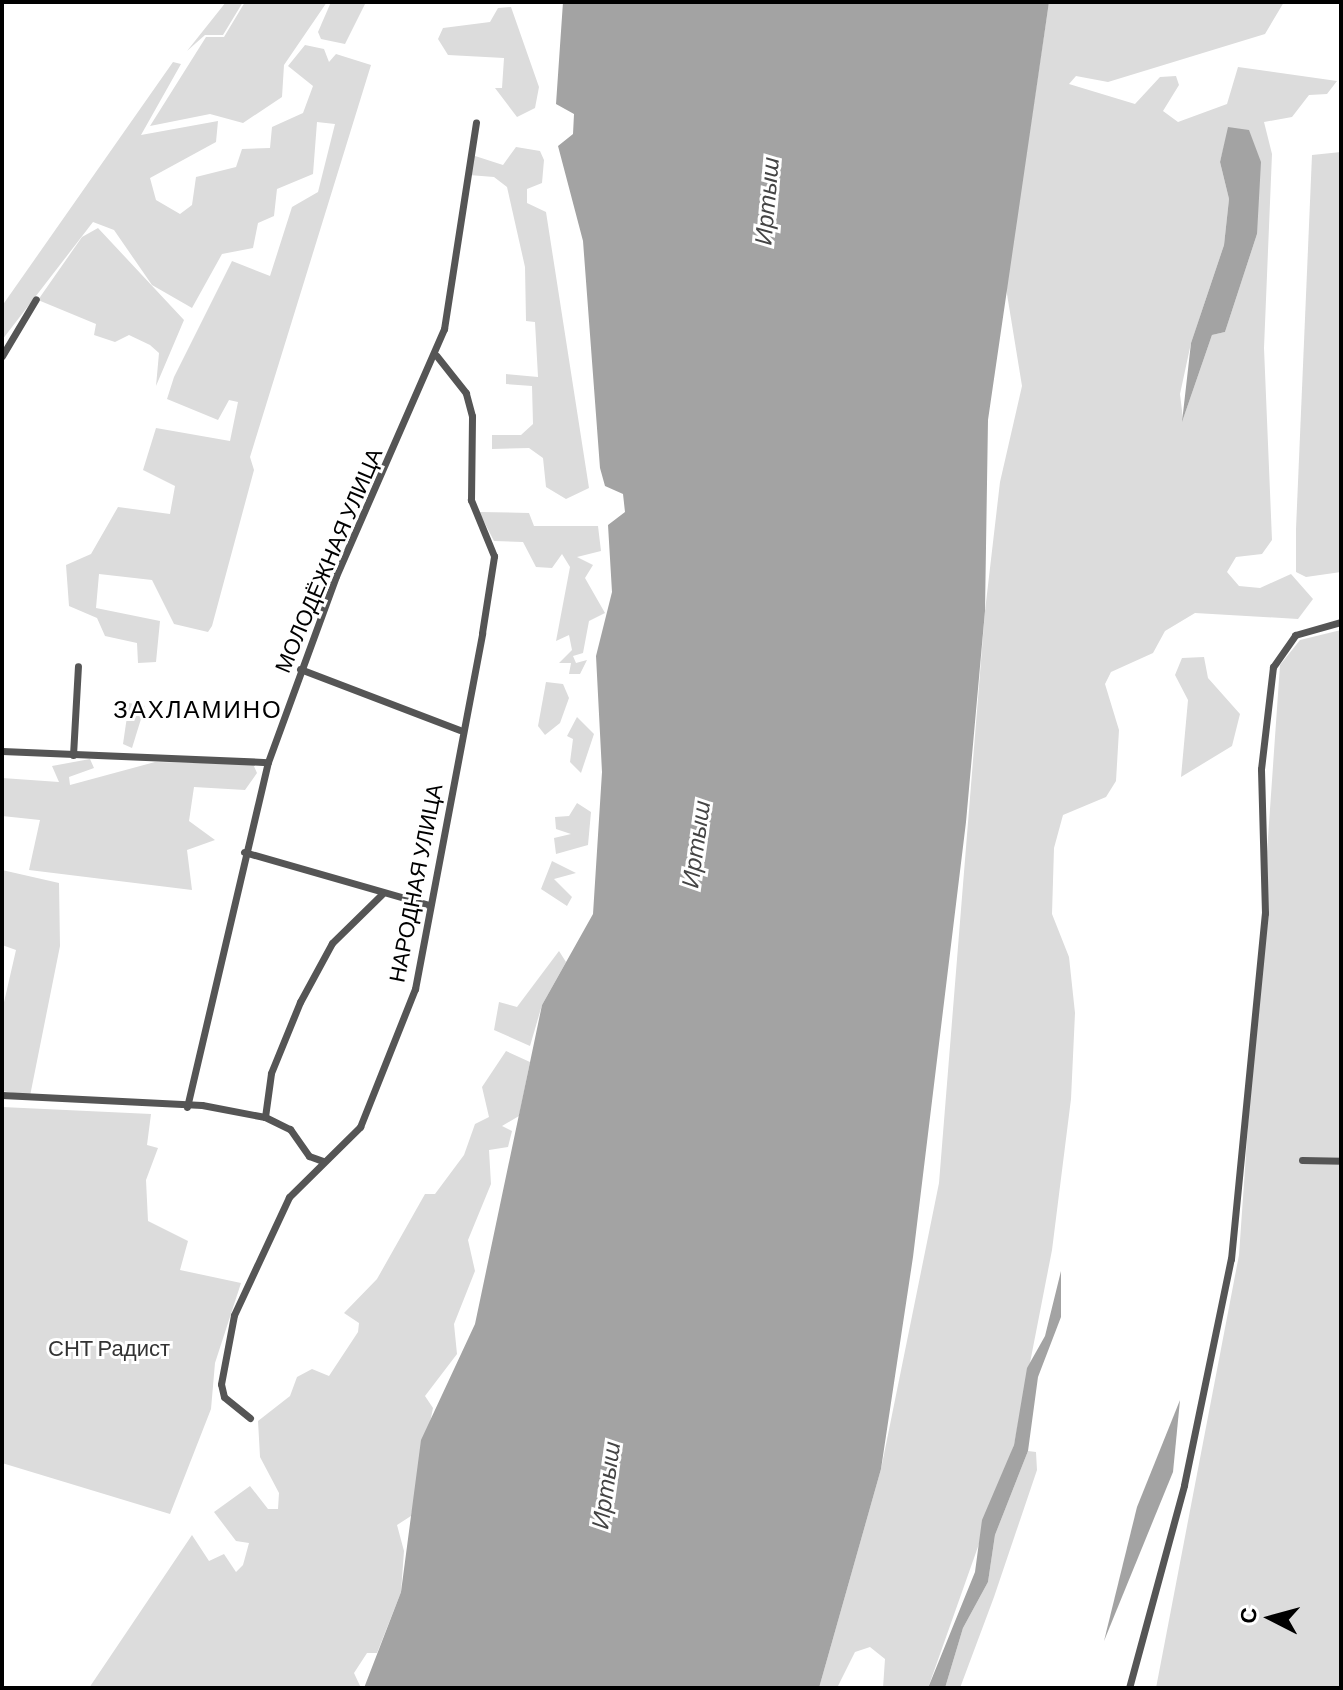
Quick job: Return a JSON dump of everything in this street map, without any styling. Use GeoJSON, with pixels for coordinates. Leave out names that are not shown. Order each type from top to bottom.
{"type":"FeatureCollection","features":[{"type":"Feature","properties":{"kind":"street","name":"МОЛОДЁЖНАЯ УЛИЦА"},"geometry":{"type":"LineString","coordinates":[[187,1107],[244,852],[268,762],[300,669],[436,355],[476,122]]}},
{"type":"Feature","properties":{"kind":"street"},"geometry":{"type":"LineString","coordinates":[[2,356],[36,299]]}},
{"type":"Feature","properties":{"kind":"street","name":"НАРОДНАЯ УЛИЦА"},"geometry":{"type":"LineString","coordinates":[[250,1418],[224,1397],[222,1355],[247,1276],[289,1197],[360,1127],[378,1089],[415,989],[494,556],[471,500],[466,393],[436,355]]}},
{"type":"Feature","properties":{"kind":"street"},"geometry":{"type":"LineString","coordinates":[[1129,1688],[1184,1485],[1231,1259],[1265,913],[1261,769],[1273,667],[1295,635],[1341,622]]}},
{"type":"Feature","properties":{"kind":"street"},"geometry":{"type":"LineString","coordinates":[[73,755],[78,666]]}},
{"type":"Feature","properties":{"kind":"street"},"geometry":{"type":"LineString","coordinates":[[300,669],[460,730]]}},
{"type":"Feature","properties":{"kind":"street"},"geometry":{"type":"LineString","coordinates":[[2,751],[268,762]]}},
{"type":"Feature","properties":{"kind":"street"},"geometry":{"type":"LineString","coordinates":[[244,852],[429,905]]}},
{"type":"Feature","properties":{"kind":"street"},"geometry":{"type":"LineString","coordinates":[[265,1117],[271,1073],[300,1002],[332,943],[382,894]]}},
{"type":"Feature","properties":{"kind":"street"},"geometry":{"type":"LineString","coordinates":[[2,1095],[187,1107],[265,1117],[290,1129],[309,1156],[323,1161]]}},
{"type":"Feature","properties":{"kind":"street"},"geometry":{"type":"LineString","coordinates":[[1302,1160],[1341,1161]]}},
{"type":"Feature","properties":{"kind":"green space"},"geometry":{"type":"Polygon","coordinates":[[[226,2],[243,2],[223,35],[205,35],[187,51],[226,2]]]}},
{"type":"Feature","properties":{"kind":"green space"},"geometry":{"type":"Polygon","coordinates":[[[245,2],[327,2],[284,65],[282,97],[243,123],[210,114],[150,126],[206,37],[224,37],[245,2]]]}},
{"type":"Feature","properties":{"kind":"green space"},"geometry":{"type":"Polygon","coordinates":[[[331,2],[366,2],[345,44],[321,39],[318,32],[331,2]]]}},
{"type":"Feature","properties":{"kind":"green space"},"geometry":{"type":"Polygon","coordinates":[[[1049,2],[1284,2],[1265,34],[1108,82],[1076,76],[1069,84],[1135,104],[1160,77],[1176,76],[1179,85],[1163,111],[1178,122],[1227,104],[1238,67],[1337,81],[1327,94],[1309,95],[1292,117],[1264,122],[1272,154],[1264,348],[1272,540],[1262,554],[1236,557],[1227,572],[1239,586],[1260,588],[1291,574],[1313,599],[1298,619],[1195,613],[1165,631],[1153,653],[1111,672],[1105,684],[1119,730],[1116,781],[1106,797],[1063,815],[1054,848],[1052,914],[1069,957],[1075,1013],[1071,1099],[1052,1250],[1014,1445],[928,1688],[883,1688],[885,1659],[870,1647],[855,1652],[837,1688],[819,1688],[881,1469],[939,1183],[985,611],[1000,482],[1022,386],[1006,288],[1049,2]],[[1229,127],[1220,162],[1229,199],[1224,245],[1191,343],[1180,394],[1183,419],[1212,335],[1225,332],[1257,234],[1229,127]]]}},
{"type":"Feature","properties":{"kind":"green space"},"geometry":{"type":"Polygon","coordinates":[[[511,7],[539,87],[535,108],[517,117],[495,88],[502,88],[504,58],[448,55],[438,39],[443,28],[490,22],[498,8],[511,7]]]}},
{"type":"Feature","properties":{"kind":"green space"},"geometry":{"type":"Polygon","coordinates":[[[305,45],[324,49],[329,62],[336,54],[371,65],[250,457],[254,470],[212,626],[208,632],[174,624],[152,580],[99,574],[96,608],[160,621],[156,662],[138,663],[137,643],[105,636],[97,618],[69,606],[66,565],[91,554],[118,507],[170,514],[175,486],[143,470],[156,428],[230,441],[238,402],[229,400],[218,420],[167,399],[174,377],[232,261],[270,276],[292,207],[318,192],[335,124],[317,122],[313,174],[277,189],[274,216],[258,223],[253,248],[222,254],[192,308],[152,285],[114,230],[93,222],[2,340],[2,306],[173,62],[181,64],[141,135],[218,121],[216,142],[150,178],[156,200],[180,214],[192,205],[196,177],[236,167],[242,149],[270,148],[272,127],[303,113],[313,86],[288,66],[305,45]]]}},
{"type":"Feature","properties":{"kind":"green space"},"geometry":{"type":"Polygon","coordinates":[[[516,147],[540,151],[544,160],[542,183],[527,189],[527,203],[546,212],[589,488],[566,499],[546,487],[543,458],[529,448],[492,449],[492,435],[521,435],[533,424],[532,386],[506,384],[506,374],[538,377],[535,322],[526,321],[525,267],[507,187],[494,177],[469,175],[472,155],[503,165],[516,147]]]}},
{"type":"Feature","properties":{"kind":"green space"},"geometry":{"type":"Polygon","coordinates":[[[1341,152],[1341,572],[1306,577],[1296,572],[1296,529],[1312,155],[1341,152]]]}},
{"type":"Feature","properties":{"kind":"green space"},"geometry":{"type":"Polygon","coordinates":[[[98,228],[184,320],[156,386],[159,353],[150,345],[129,335],[115,342],[94,335],[96,324],[38,300],[82,237],[98,228]]]}},
{"type":"Feature","properties":{"kind":"green space"},"geometry":{"type":"Polygon","coordinates":[[[479,512],[529,513],[534,526],[598,526],[601,551],[577,557],[593,565],[585,578],[605,613],[589,621],[583,653],[573,656],[576,663],[587,660],[580,674],[569,674],[571,663],[559,663],[572,650],[569,635],[556,641],[570,567],[562,554],[552,568],[536,567],[523,542],[494,541],[479,512]]]}},
{"type":"Feature","properties":{"kind":"green space"},"geometry":{"type":"Polygon","coordinates":[[[1341,630],[1341,1688],[1156,1688],[1239,1255],[1280,665],[1300,640],[1341,630]]]}},
{"type":"Feature","properties":{"kind":"green space"},"geometry":{"type":"Polygon","coordinates":[[[1204,657],[1208,678],[1240,714],[1232,746],[1181,777],[1188,700],[1175,675],[1182,658],[1204,657]]]}},
{"type":"Feature","properties":{"kind":"green space"},"geometry":{"type":"Polygon","coordinates":[[[546,682],[563,684],[569,698],[560,723],[545,735],[538,726],[546,682]]]}},
{"type":"Feature","properties":{"kind":"green space"},"geometry":{"type":"Polygon","coordinates":[[[129,703],[145,706],[132,748],[123,744],[129,703]]]}},
{"type":"Feature","properties":{"kind":"green space"},"geometry":{"type":"Polygon","coordinates":[[[577,717],[594,734],[581,773],[570,762],[573,739],[567,736],[577,717]]]}},
{"type":"Feature","properties":{"kind":"green space"},"geometry":{"type":"Polygon","coordinates":[[[90,759],[94,768],[69,777],[70,785],[155,762],[253,764],[257,773],[245,790],[194,787],[189,821],[215,840],[187,850],[192,890],[29,870],[40,820],[2,816],[2,778],[59,782],[52,766],[90,759]]]}},
{"type":"Feature","properties":{"kind":"green space"},"geometry":{"type":"Polygon","coordinates":[[[577,803],[591,812],[588,845],[556,854],[554,838],[571,834],[556,829],[555,817],[569,816],[577,803]]]}},
{"type":"Feature","properties":{"kind":"green space"},"geometry":{"type":"Polygon","coordinates":[[[552,861],[576,873],[554,879],[572,897],[567,906],[541,889],[552,861]]]}},
{"type":"Feature","properties":{"kind":"green space"},"geometry":{"type":"Polygon","coordinates":[[[2,870],[59,883],[60,946],[30,1096],[2,1091],[2,1011],[16,950],[2,945],[2,870]]]}},
{"type":"Feature","properties":{"kind":"green space"},"geometry":{"type":"Polygon","coordinates":[[[559,951],[566,962],[542,1005],[530,1046],[494,1030],[499,1002],[517,1007],[559,951]]]}},
{"type":"Feature","properties":{"kind":"green space"},"geometry":{"type":"Polygon","coordinates":[[[506,1051],[530,1062],[519,1116],[502,1126],[512,1131],[508,1147],[489,1150],[491,1184],[468,1240],[475,1271],[454,1324],[457,1354],[425,1396],[433,1408],[411,1516],[397,1525],[404,1551],[401,1592],[377,1653],[367,1653],[354,1673],[361,1688],[89,1688],[192,1535],[209,1561],[224,1554],[236,1572],[243,1565],[249,1543],[236,1541],[214,1512],[250,1486],[268,1509],[278,1509],[279,1493],[260,1457],[258,1421],[290,1396],[297,1377],[312,1369],[329,1376],[358,1332],[359,1323],[344,1313],[377,1279],[425,1194],[435,1194],[464,1155],[475,1124],[489,1117],[482,1087],[506,1051]]]}},
{"type":"Feature","properties":{"kind":"green space","name":"СНТ Радист"},"geometry":{"type":"Polygon","coordinates":[[[2,1107],[151,1114],[147,1145],[158,1148],[146,1180],[148,1221],[188,1241],[180,1270],[241,1283],[215,1363],[211,1409],[170,1514],[2,1463],[2,1107]]]}},
{"type":"Feature","properties":{"kind":"green space"},"geometry":{"type":"Polygon","coordinates":[[[1028,1451],[1036,1452],[1037,1470],[994,1597],[960,1688],[945,1688],[963,1628],[988,1582],[995,1535],[1028,1451]]]}},
{"type":"Feature","properties":{"kind":"water","name":"Иртыш"},"geometry":{"type":"Polygon","coordinates":[[[563,2],[1049,2],[988,420],[985,611],[966,822],[913,1257],[881,1469],[819,1688],[364,1688],[401,1592],[421,1440],[475,1324],[542,1005],[593,914],[602,772],[596,656],[612,592],[608,525],[625,512],[623,494],[605,486],[600,468],[583,241],[558,146],[573,134],[574,114],[556,104],[563,2]]]}},
{"type":"Feature","properties":{"kind":"water"},"geometry":{"type":"Polygon","coordinates":[[[1228,127],[1249,130],[1261,162],[1257,234],[1225,332],[1212,335],[1182,422],[1191,343],[1224,245],[1229,199],[1220,162],[1228,127]]]}},
{"type":"Feature","properties":{"kind":"water"},"geometry":{"type":"Polygon","coordinates":[[[1061,1271],[1061,1317],[1038,1377],[1028,1451],[995,1535],[988,1582],[963,1628],[945,1688],[928,1688],[975,1572],[982,1520],[1014,1445],[1027,1368],[1045,1336],[1061,1271]]]}},
{"type":"Feature","properties":{"kind":"water"},"geometry":{"type":"Polygon","coordinates":[[[1180,1400],[1173,1472],[1104,1641],[1137,1507],[1180,1400]]]}},
{"type":"Feature","properties":{"kind":"district","name":"ЗАХЛАМИНО"},"geometry":{"type":"Point","coordinates":[198,709]}}]}
